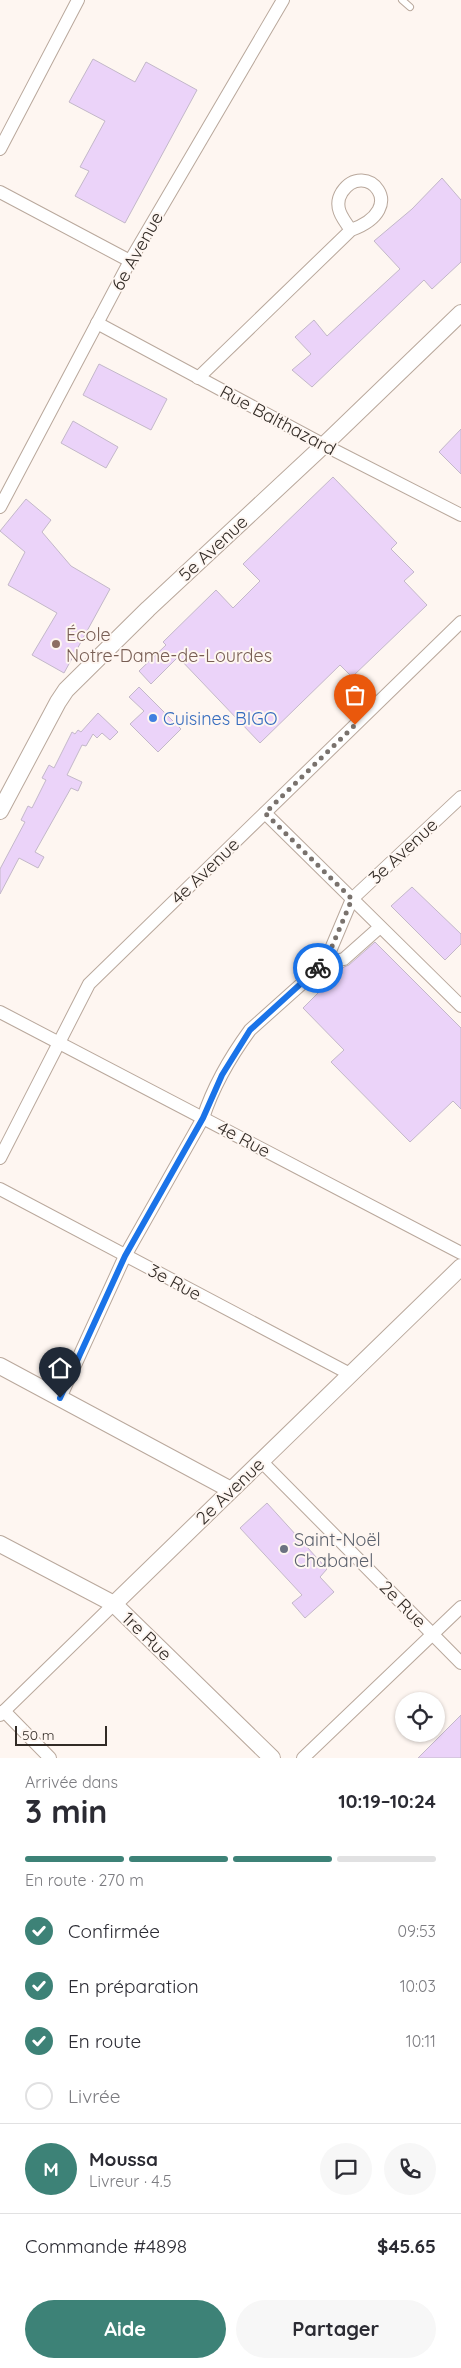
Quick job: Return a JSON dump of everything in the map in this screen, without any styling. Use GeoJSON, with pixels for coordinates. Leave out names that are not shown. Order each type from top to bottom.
{"type":"FeatureCollection","features":[{"type":"Feature","properties":{"kind":"street"},"geometry":{"type":"LineString","coordinates":[[0,149],[78,0]]}},
{"type":"Feature","properties":{"kind":"street","name":"6e Avenue"},"geometry":{"type":"LineString","coordinates":[[0,507],[130,261],[284,0]]}},
{"type":"Feature","properties":{"kind":"street"},"geometry":{"type":"LineString","coordinates":[[0,192],[130,261]]}},
{"type":"Feature","properties":{"kind":"street"},"geometry":{"type":"LineString","coordinates":[[198,378],[351,230]]}},
{"type":"Feature","properties":{"kind":"street","name":"5e Avenue"},"geometry":{"type":"LineString","coordinates":[[0,811],[66,690],[148,609],[324,445],[461,313]]}},
{"type":"Feature","properties":{"kind":"street","name":"Rue Balthazard"},"geometry":{"type":"LineString","coordinates":[[97,323],[324,445],[461,515]]}},
{"type":"Feature","properties":{"kind":"street","name":"4e Avenue"},"geometry":{"type":"LineString","coordinates":[[0,1158],[89,984],[461,622]]}},
{"type":"Feature","properties":{"kind":"street","name":"3e Avenue"},"geometry":{"type":"LineString","coordinates":[[60,1398],[125,1256],[203,1118],[222,1075],[250,1030],[325,963],[352,899],[461,797]]}},
{"type":"Feature","properties":{"kind":"street"},"geometry":{"type":"LineString","coordinates":[[265,813],[459,1001]]}},
{"type":"Feature","properties":{"kind":"street","name":"3e Avenue"},"geometry":{"type":"LineString","coordinates":[[325,963],[344,959],[380,926]]}},
{"type":"Feature","properties":{"kind":"street","name":"4e Rue"},"geometry":{"type":"LineString","coordinates":[[0,1012],[461,1253]]}},
{"type":"Feature","properties":{"kind":"street","name":"3e Rue"},"geometry":{"type":"LineString","coordinates":[[0,1189],[350,1374]]}},
{"type":"Feature","properties":{"kind":"street","name":"2e Avenue"},"geometry":{"type":"LineString","coordinates":[[2,1713],[461,1266]]}},
{"type":"Feature","properties":{"kind":"street"},"geometry":{"type":"LineString","coordinates":[[0,1366],[231,1490]]}},
{"type":"Feature","properties":{"kind":"street","name":"2e Rue"},"geometry":{"type":"LineString","coordinates":[[261,1461],[461,1663]]}},
{"type":"Feature","properties":{"kind":"street","name":"1re Rue"},"geometry":{"type":"LineString","coordinates":[[0,1544],[114,1604],[272,1758]]}},
{"type":"Feature","properties":{"kind":"street"},"geometry":{"type":"LineString","coordinates":[[303,1758],[461,1606]]}},
{"type":"Feature","properties":{"kind":"street"},"geometry":{"type":"LineString","coordinates":[[2,1713],[50,1758]]}},
{"type":"Feature","properties":{"kind":"lane"},"geometry":{"type":"LineString","coordinates":[[402,0],[410,7]]}},
{"type":"Feature","properties":{"kind":"building"},"geometry":{"type":"Polygon","coordinates":[[[93,59],[135,82],[146,62],[197,90],[125,223],[75,196],[89,171],[80,167],[105,121],[69,102],[93,59]]]}},
{"type":"Feature","properties":{"kind":"building"},"geometry":{"type":"Polygon","coordinates":[[[442,178],[461,200],[461,262],[432,289],[424,280],[312,387],[292,370],[311,354],[295,337],[314,320],[327,336],[400,269],[374,241],[412,209],[442,178]]]}},
{"type":"Feature","properties":{"kind":"building"},"geometry":{"type":"Polygon","coordinates":[[[99,364],[167,399],[151,430],[83,395],[99,364]]]}},
{"type":"Feature","properties":{"kind":"building"},"geometry":{"type":"Polygon","coordinates":[[[73,421],[118,447],[106,468],[61,443],[73,421]]]}},
{"type":"Feature","properties":{"kind":"building"},"geometry":{"type":"Polygon","coordinates":[[[461,429],[461,474],[439,452],[461,429]]]}},
{"type":"Feature","properties":{"kind":"building"},"geometry":{"type":"Polygon","coordinates":[[[333,477],[397,543],[391,549],[414,572],[404,581],[427,605],[352,677],[340,665],[260,743],[178,657],[151,684],[139,671],[166,645],[163,642],[216,590],[233,608],[260,581],[243,564],[333,477]]]}},
{"type":"Feature","properties":{"kind":"building"},"geometry":{"type":"Polygon","coordinates":[[[26,499],[51,520],[42,532],[71,566],[110,589],[64,673],[32,655],[57,613],[8,585],[25,552],[0,531],[26,499]]]}},
{"type":"Feature","properties":{"kind":"building","name":"Cuisines BIGO"},"geometry":{"type":"Polygon","coordinates":[[[139,687],[181,729],[158,752],[130,724],[144,711],[129,697],[139,687]]]}},
{"type":"Feature","properties":{"kind":"building"},"geometry":{"type":"Polygon","coordinates":[[[98,713],[118,732],[110,740],[102,733],[97,738],[93,734],[86,746],[82,745],[67,775],[82,782],[78,791],[71,788],[35,852],[44,857],[38,868],[19,858],[0,894],[0,869],[25,822],[21,820],[28,806],[32,808],[46,780],[42,778],[49,765],[54,768],[72,732],[75,734],[78,730],[81,732],[98,713]]]}},
{"type":"Feature","properties":{"kind":"building"},"geometry":{"type":"Polygon","coordinates":[[[412,887],[461,934],[461,944],[445,960],[391,906],[412,887]]]}},
{"type":"Feature","properties":{"kind":"building"},"geometry":{"type":"Polygon","coordinates":[[[375,942],[461,1028],[461,1109],[453,1101],[410,1142],[331,1062],[344,1050],[303,1008],[344,967],[349,965],[375,942]]]}},
{"type":"Feature","properties":{"kind":"building","name":"Saint-Noël Chabanel"},"geometry":{"type":"Polygon","coordinates":[[[267,1503],[327,1569],[320,1577],[334,1592],[305,1618],[292,1603],[302,1595],[240,1528],[267,1503]]]}},
{"type":"Feature","properties":{"kind":"building"},"geometry":{"type":"Polygon","coordinates":[[[461,1715],[461,1758],[418,1758],[434,1742],[445,1742],[445,1731],[461,1715]]]}},
{"type":"Feature","properties":{"kind":"way so far"},"geometry":{"type":"LineString","coordinates":[[318,968],[325,963],[352,899],[265,813],[355,725]]}},
{"type":"Feature","properties":{"kind":"place","name":"École Notre-Dame-de-Lourdes"},"geometry":{"type":"Point","coordinates":[56,644]}},
{"type":"Feature","properties":{"kind":"place","name":"Cuisines BIGO"},"geometry":{"type":"Point","coordinates":[153,718]}},
{"type":"Feature","properties":{"kind":"place","name":"Saint-Noël Chabanel"},"geometry":{"type":"Point","coordinates":[284,1549]}},
{"type":"Feature","properties":{"kind":"route"},"geometry":{"type":"LineString","coordinates":[[60,1398],[125,1256],[203,1118],[222,1075],[250,1030],[318,968]]}}]}
